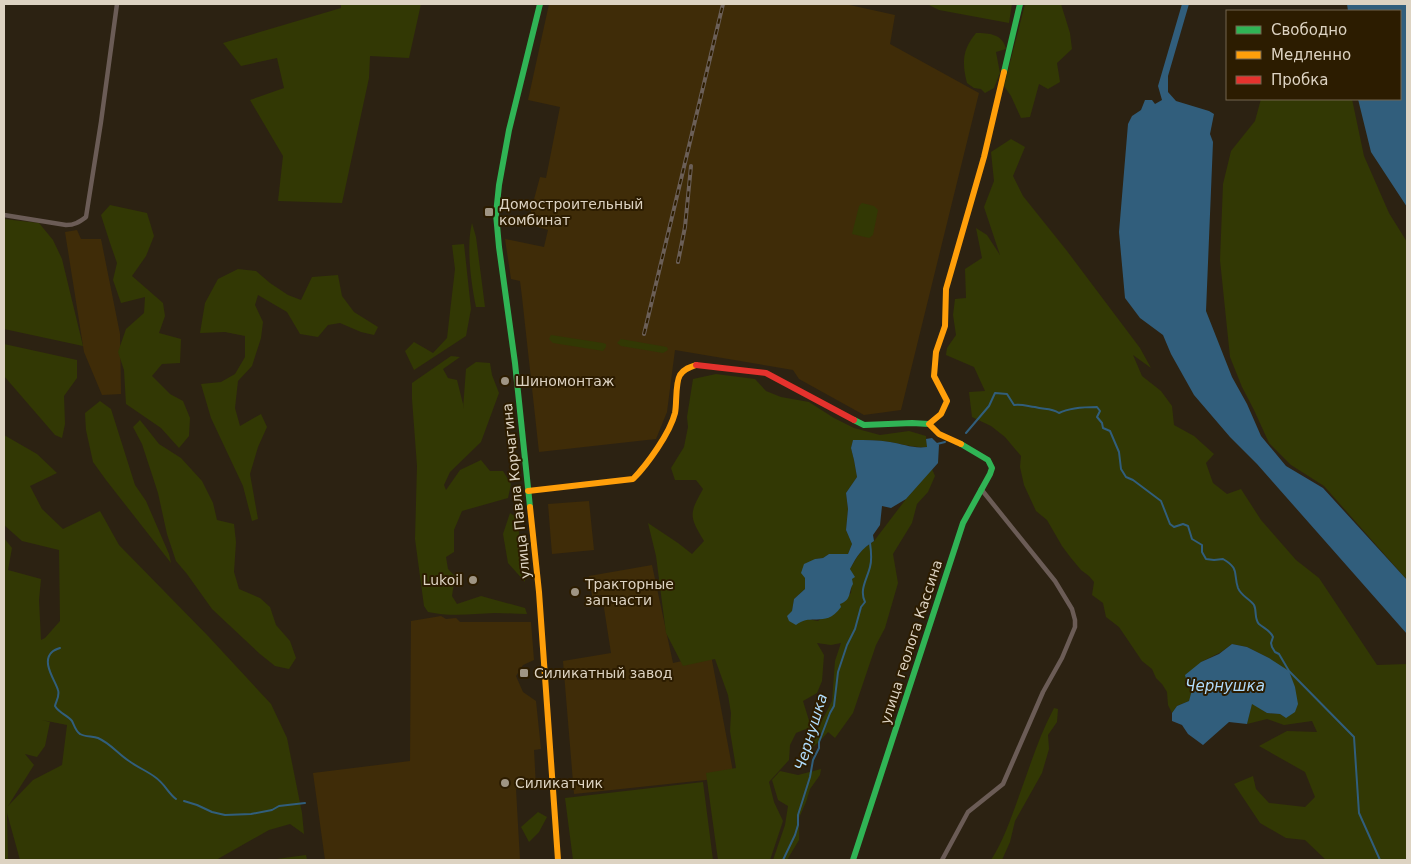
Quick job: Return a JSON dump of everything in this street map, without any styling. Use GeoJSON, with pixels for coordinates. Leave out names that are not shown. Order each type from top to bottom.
{"type":"FeatureCollection","features":[{"type":"Feature","properties":{"kind":"street"},"geometry":{"type":"LineString","coordinates":[[4,215],[66,226],[78,223],[86,217],[117,4]]}},
{"type":"Feature","properties":{"kind":"street","name":"улица Павла Корчагина"},"geometry":{"type":"LineString","coordinates":[[540,4],[509,130],[498,185],[496,207],[515,363],[539,592],[558,860]]}},
{"type":"Feature","properties":{"kind":"street"},"geometry":{"type":"LineString","coordinates":[[528,491],[606,483],[633,478],[641,471],[669,429],[675,413],[679,376],[685,369],[698,364],[766,373],[864,425],[930,424],[941,414],[947,402],[934,376],[936,352],[945,326],[946,289],[984,157],[1020,4]]}},
{"type":"Feature","properties":{"kind":"street","name":"улица геолога Кассина"},"geometry":{"type":"LineString","coordinates":[[853,860],[963,523],[992,468],[988,460],[939,434],[930,424]]}},
{"type":"Feature","properties":{"kind":"street"},"geometry":{"type":"LineString","coordinates":[[942,860],[968,812],[1003,784],[1043,692],[1055,674],[1075,627],[1072,609],[1055,581],[981,489]]}},
{"type":"Feature","properties":{"kind":"shaded area"},"geometry":{"type":"Polygon","coordinates":[[[549,4],[845,4],[895,15],[890,44],[979,93],[901,410],[864,415],[799,379],[793,370],[675,350],[667,412],[656,439],[539,452],[520,281],[511,279],[505,239],[544,247],[548,230],[532,225],[533,220],[529,218],[540,177],[546,178],[560,107],[528,100],[549,4]]]}},
{"type":"Feature","properties":{"kind":"shaded area"},"geometry":{"type":"Polygon","coordinates":[[[77,230],[81,239],[101,239],[120,334],[121,394],[102,395],[84,352],[65,232],[77,230]]]}},
{"type":"Feature","properties":{"kind":"shaded area"},"geometry":{"type":"Polygon","coordinates":[[[589,501],[594,550],[552,554],[548,504],[589,501]]]}},
{"type":"Feature","properties":{"kind":"shaded area"},"geometry":{"type":"Polygon","coordinates":[[[652,565],[673,663],[711,655],[734,777],[574,794],[563,661],[611,653],[602,595],[592,596],[589,576],[652,565]]]}},
{"type":"Feature","properties":{"kind":"shaded area"},"geometry":{"type":"Polygon","coordinates":[[[441,616],[446,619],[456,618],[460,622],[531,622],[534,660],[523,665],[516,676],[523,692],[536,701],[541,749],[534,750],[536,787],[516,789],[520,860],[325,860],[313,773],[410,761],[411,621],[441,616]]]}},
{"type":"Feature","properties":{"kind":"green space"},"geometry":{"type":"Polygon","coordinates":[[[341,4],[421,4],[409,58],[370,56],[369,78],[342,203],[278,201],[283,156],[250,100],[284,88],[277,58],[241,66],[223,43],[341,8],[341,4]]]}},
{"type":"Feature","properties":{"kind":"green space"},"geometry":{"type":"Polygon","coordinates":[[[927,4],[1012,4],[1009,23],[939,10],[927,4]]]}},
{"type":"Feature","properties":{"kind":"green space"},"geometry":{"type":"Polygon","coordinates":[[[1025,4],[1061,4],[1070,33],[1072,49],[1057,63],[1060,82],[1048,89],[1039,84],[1030,117],[1021,118],[1004,86],[1025,4]]]}},
{"type":"Feature","properties":{"kind":"green space"},"geometry":{"type":"Polygon","coordinates":[[[976,33],[999,37],[1006,49],[996,52],[1000,73],[994,88],[985,93],[981,89],[974,88],[967,83],[964,69],[964,57],[968,45],[976,33]]]}},
{"type":"Feature","properties":{"kind":"green space"},"geometry":{"type":"Polygon","coordinates":[[[1261,100],[1352,100],[1364,156],[1389,213],[1407,242],[1407,580],[1324,486],[1291,465],[1269,443],[1230,357],[1220,260],[1223,184],[1231,151],[1255,121],[1261,100]]]}},
{"type":"Feature","properties":{"kind":"green space"},"geometry":{"type":"Polygon","coordinates":[[[1011,139],[1025,147],[1013,176],[1023,196],[1140,348],[1151,368],[1133,355],[1142,376],[1161,391],[1172,406],[1174,425],[1194,436],[1214,454],[1206,463],[1213,483],[1227,494],[1241,489],[1261,520],[1296,560],[1319,578],[1377,665],[1407,664],[1407,860],[1326,860],[1305,840],[1286,838],[1260,823],[1234,784],[1253,776],[1256,789],[1269,803],[1305,807],[1315,797],[1305,772],[1259,746],[1287,731],[1317,732],[1312,721],[1284,725],[1267,719],[1247,724],[1252,703],[1267,713],[1280,714],[1286,718],[1269,658],[1247,647],[1232,644],[1201,662],[1189,701],[1177,706],[1172,713],[1168,705],[1167,692],[1156,678],[1152,669],[1142,661],[1119,627],[1106,617],[1103,603],[1092,595],[1094,582],[1071,558],[1047,520],[1036,511],[1024,485],[1020,467],[1021,456],[1005,437],[991,426],[972,417],[969,392],[985,391],[974,367],[946,355],[947,348],[956,335],[953,315],[955,299],[966,298],[965,269],[982,258],[976,228],[987,235],[1000,255],[984,207],[994,181],[991,152],[1011,139]]]}},
{"type":"Feature","properties":{"kind":"green space"},"geometry":{"type":"Polygon","coordinates":[[[862,203],[874,206],[878,210],[873,235],[869,238],[852,234],[859,206],[862,203]]]}},
{"type":"Feature","properties":{"kind":"green space"},"geometry":{"type":"Polygon","coordinates":[[[110,205],[147,213],[154,236],[146,256],[132,276],[163,303],[165,316],[159,333],[181,339],[180,363],[162,364],[152,376],[170,394],[183,401],[190,418],[189,436],[179,448],[161,428],[126,404],[124,370],[118,352],[126,329],[144,313],[145,297],[121,303],[113,280],[117,263],[101,215],[110,205]]]}},
{"type":"Feature","properties":{"kind":"green space"},"geometry":{"type":"Polygon","coordinates":[[[4,219],[39,223],[53,240],[62,259],[83,346],[4,329],[4,219]]]}},
{"type":"Feature","properties":{"kind":"green space"},"geometry":{"type":"Polygon","coordinates":[[[472,223],[476,237],[485,307],[476,307],[472,287],[469,242],[472,223]]]}},
{"type":"Feature","properties":{"kind":"green space"},"geometry":{"type":"Polygon","coordinates":[[[464,244],[471,309],[466,336],[414,370],[405,351],[414,342],[433,353],[447,338],[455,269],[452,245],[464,244]]]}},
{"type":"Feature","properties":{"kind":"green space"},"geometry":{"type":"Polygon","coordinates":[[[238,269],[256,271],[288,295],[301,300],[312,277],[338,275],[342,296],[354,312],[378,327],[374,335],[340,323],[328,325],[318,337],[300,334],[287,312],[258,295],[255,305],[263,322],[261,338],[252,366],[238,381],[235,408],[240,426],[261,414],[267,427],[258,447],[250,474],[258,519],[252,521],[243,486],[211,418],[201,384],[221,382],[235,374],[245,357],[245,336],[225,332],[200,333],[205,303],[218,279],[238,269]]]}},
{"type":"Feature","properties":{"kind":"green space"},"geometry":{"type":"Polygon","coordinates":[[[551,335],[603,343],[606,344],[606,347],[603,351],[553,343],[549,339],[551,335]]]}},
{"type":"Feature","properties":{"kind":"green space"},"geometry":{"type":"Polygon","coordinates":[[[621,339],[667,347],[668,350],[663,353],[621,346],[617,343],[621,339]]]}},
{"type":"Feature","properties":{"kind":"green space"},"geometry":{"type":"Polygon","coordinates":[[[4,344],[77,360],[77,378],[64,396],[65,424],[62,438],[55,435],[4,376],[4,344]]]}},
{"type":"Feature","properties":{"kind":"green space"},"geometry":{"type":"Polygon","coordinates":[[[451,356],[460,357],[443,369],[448,378],[457,380],[463,409],[466,369],[476,362],[490,363],[492,375],[499,393],[481,442],[450,472],[444,485],[446,490],[460,470],[481,460],[490,471],[503,471],[511,484],[508,498],[462,511],[454,530],[454,552],[446,557],[448,569],[455,576],[452,596],[457,604],[481,596],[525,608],[527,614],[445,614],[428,612],[424,606],[415,539],[417,466],[412,383],[451,356]]]}},
{"type":"Feature","properties":{"kind":"green space"},"geometry":{"type":"Polygon","coordinates":[[[716,374],[755,379],[766,391],[781,397],[809,402],[854,428],[880,435],[909,431],[926,436],[927,447],[881,441],[853,440],[851,448],[857,477],[846,493],[848,509],[846,530],[852,544],[848,554],[829,554],[823,558],[815,559],[805,578],[805,589],[794,599],[792,611],[800,622],[807,619],[818,621],[851,593],[852,579],[850,569],[857,557],[864,548],[874,541],[932,469],[935,476],[928,492],[917,504],[912,523],[893,554],[898,583],[885,628],[876,645],[853,713],[835,738],[828,732],[806,752],[832,701],[835,661],[841,643],[831,645],[817,643],[824,655],[822,681],[817,693],[803,701],[811,727],[796,733],[790,745],[789,760],[769,782],[774,802],[783,821],[770,860],[718,860],[706,773],[736,768],[730,731],[731,713],[728,695],[715,659],[683,666],[666,633],[656,556],[648,523],[692,554],[704,541],[693,520],[693,510],[703,489],[696,480],[675,480],[671,468],[684,447],[693,379],[716,374]]]}},
{"type":"Feature","properties":{"kind":"green space"},"geometry":{"type":"Polygon","coordinates":[[[100,401],[111,409],[135,485],[146,501],[169,554],[171,563],[93,462],[86,430],[85,413],[100,401]]]}},
{"type":"Feature","properties":{"kind":"green space"},"geometry":{"type":"Polygon","coordinates":[[[140,420],[159,444],[181,458],[202,481],[213,503],[217,520],[234,524],[236,542],[234,572],[239,589],[260,598],[270,607],[276,625],[290,641],[296,658],[289,669],[275,666],[212,609],[176,561],[167,534],[158,493],[142,444],[133,427],[140,420]]]}},
{"type":"Feature","properties":{"kind":"green space"},"geometry":{"type":"Polygon","coordinates":[[[4,435],[37,454],[57,473],[30,486],[42,509],[63,529],[100,511],[119,545],[271,704],[287,738],[302,813],[304,834],[290,824],[269,830],[216,860],[20,860],[7,813],[8,860],[4,860],[4,538],[12,548],[8,570],[41,579],[39,600],[41,640],[60,621],[59,550],[22,541],[4,525],[4,435]],[[42,720],[50,722],[45,746],[37,757],[25,754],[34,765],[8,806],[33,780],[62,765],[67,725],[42,720]]]}},
{"type":"Feature","properties":{"kind":"green space"},"geometry":{"type":"Polygon","coordinates":[[[510,513],[516,517],[524,559],[525,582],[508,563],[503,534],[510,513]]]}},
{"type":"Feature","properties":{"kind":"green space"},"geometry":{"type":"Polygon","coordinates":[[[1054,708],[1058,709],[1057,722],[1048,735],[1049,749],[1042,773],[1015,821],[1010,842],[1002,860],[991,860],[1007,829],[1039,740],[1054,708]]]}},
{"type":"Feature","properties":{"kind":"green space"},"geometry":{"type":"Polygon","coordinates":[[[821,769],[820,775],[810,789],[799,818],[799,840],[787,860],[773,860],[785,825],[788,806],[778,800],[772,780],[780,771],[798,775],[821,769]]]}},
{"type":"Feature","properties":{"kind":"green space"},"geometry":{"type":"Polygon","coordinates":[[[703,782],[713,860],[573,860],[565,798],[703,782]]]}},
{"type":"Feature","properties":{"kind":"green space"},"geometry":{"type":"Polygon","coordinates":[[[538,812],[547,817],[539,832],[529,842],[521,827],[538,812]]]}},
{"type":"Feature","properties":{"kind":"green space"},"geometry":{"type":"Polygon","coordinates":[[[306,855],[307,860],[269,860],[306,855]]]}},
{"type":"Feature","properties":{"kind":"water"},"geometry":{"type":"Polygon","coordinates":[[[1182,4],[1189,4],[1168,76],[1168,92],[1176,101],[1214,114],[1210,134],[1213,142],[1206,311],[1232,377],[1247,404],[1261,436],[1286,466],[1323,488],[1407,580],[1407,634],[1194,395],[1171,354],[1163,335],[1140,318],[1125,298],[1119,232],[1128,124],[1132,116],[1141,110],[1145,100],[1152,100],[1155,104],[1162,100],[1158,86],[1182,4]]]}},
{"type":"Feature","properties":{"kind":"water"},"geometry":{"type":"Polygon","coordinates":[[[1347,4],[1407,4],[1407,207],[1371,152],[1358,100],[1401,100],[1401,10],[1348,10],[1347,4]]]}},
{"type":"Feature","properties":{"kind":"water"},"geometry":{"type":"Polygon","coordinates":[[[932,438],[939,445],[938,463],[906,499],[891,508],[882,506],[880,525],[873,535],[874,541],[860,553],[850,569],[855,577],[852,579],[853,584],[849,596],[840,604],[841,607],[835,614],[824,619],[802,621],[796,625],[789,621],[787,616],[792,611],[794,599],[805,589],[805,578],[801,573],[804,564],[829,554],[848,554],[852,544],[846,530],[848,509],[846,493],[857,477],[851,448],[853,440],[881,441],[913,447],[927,447],[926,439],[932,438]]]}},
{"type":"Feature","properties":{"kind":"water","name":"Чернушка"},"geometry":{"type":"Polygon","coordinates":[[[1232,644],[1247,647],[1289,671],[1295,687],[1298,704],[1295,712],[1286,718],[1280,714],[1267,713],[1252,704],[1247,724],[1229,722],[1203,745],[1188,734],[1182,725],[1172,721],[1172,713],[1177,706],[1189,701],[1193,686],[1187,682],[1185,675],[1201,662],[1219,654],[1232,644]]]}},
{"type":"Feature","properties":{"kind":"waterway","name":"Чернушка"},"geometry":{"type":"LineString","coordinates":[[966,433],[989,406],[995,393],[1007,394],[1014,405],[1050,409],[1059,413],[1072,409],[1097,407],[1100,411],[1097,417],[1102,423],[1103,428],[1110,431],[1119,452],[1121,469],[1126,477],[1161,501],[1170,524],[1174,527],[1183,524],[1188,526],[1192,539],[1202,545],[1202,552],[1206,559],[1223,559],[1232,566],[1239,591],[1254,605],[1257,622],[1272,635],[1271,643],[1275,652],[1279,654],[1289,671],[1354,737],[1359,813],[1380,860]]}},
{"type":"Feature","properties":{"kind":"waterway","name":"Чернушка"},"geometry":{"type":"LineString","coordinates":[[937,444],[945,442]]}},
{"type":"Feature","properties":{"kind":"waterway","name":"Чернушка"},"geometry":{"type":"LineString","coordinates":[[783,860],[795,835],[798,815],[810,777],[813,760],[834,706],[838,672],[847,645],[855,629],[861,607],[865,602],[863,589],[871,564],[870,543]]}},
{"type":"Feature","properties":{"kind":"waterway"},"geometry":{"type":"LineString","coordinates":[[60,648],[52,652],[48,661],[48,666],[58,692],[55,706],[72,721],[79,733],[84,736],[98,738],[106,743],[152,775],[176,799]]}},
{"type":"Feature","properties":{"kind":"waterway"},"geometry":{"type":"LineString","coordinates":[[184,801],[225,815],[251,814],[272,810],[279,806],[305,803]]}},
{"type":"Feature","properties":{"kind":"railway"},"geometry":{"type":"LineString","coordinates":[[644,334],[723,4]]}},
{"type":"Feature","properties":{"kind":"railway"},"geometry":{"type":"LineString","coordinates":[[678,262],[685,227],[691,166]]}},
{"type":"Feature","properties":{"kind":"traffic: fast"},"geometry":{"type":"LineString","coordinates":[[530,507],[515,363],[496,214],[509,130],[540,4]]}},
{"type":"Feature","properties":{"kind":"traffic: fast"},"geometry":{"type":"LineString","coordinates":[[1004,72],[1020,4]]}},
{"type":"Feature","properties":{"kind":"traffic: fast"},"geometry":{"type":"LineString","coordinates":[[854,420],[864,425],[929,424]]}},
{"type":"Feature","properties":{"kind":"traffic: fast"},"geometry":{"type":"LineString","coordinates":[[853,860],[963,523],[992,468],[988,460],[961,444]]}},
{"type":"Feature","properties":{"kind":"traffic: slow"},"geometry":{"type":"LineString","coordinates":[[961,444],[939,434],[929,424],[941,414],[947,401],[934,376],[936,352],[945,326],[946,289],[984,157],[1004,72]]}},
{"type":"Feature","properties":{"kind":"traffic: slow"},"geometry":{"type":"LineString","coordinates":[[528,491],[633,479],[645,466],[668,430],[675,413],[677,383],[680,375],[689,367],[696,365]]}},
{"type":"Feature","properties":{"kind":"traffic: slow"},"geometry":{"type":"LineString","coordinates":[[530,507],[539,592],[558,860]]}},
{"type":"Feature","properties":{"kind":"traffic: jam"},"geometry":{"type":"LineString","coordinates":[[696,365],[766,373],[854,420]]}},
{"type":"Feature","properties":{"kind":"place","name":"Домостроительный комбинат"},"geometry":{"type":"Point","coordinates":[489,212]}},
{"type":"Feature","properties":{"kind":"place","name":"Шиномонтаж"},"geometry":{"type":"Point","coordinates":[505,381]}},
{"type":"Feature","properties":{"kind":"place","name":"Lukoil"},"geometry":{"type":"Point","coordinates":[473,580]}},
{"type":"Feature","properties":{"kind":"place","name":"Тракторные запчасти"},"geometry":{"type":"Point","coordinates":[575,592]}},
{"type":"Feature","properties":{"kind":"place","name":"Силикатный завод"},"geometry":{"type":"Point","coordinates":[524,673]}},
{"type":"Feature","properties":{"kind":"place","name":"Силикатчик"},"geometry":{"type":"Point","coordinates":[505,783]}}]}
